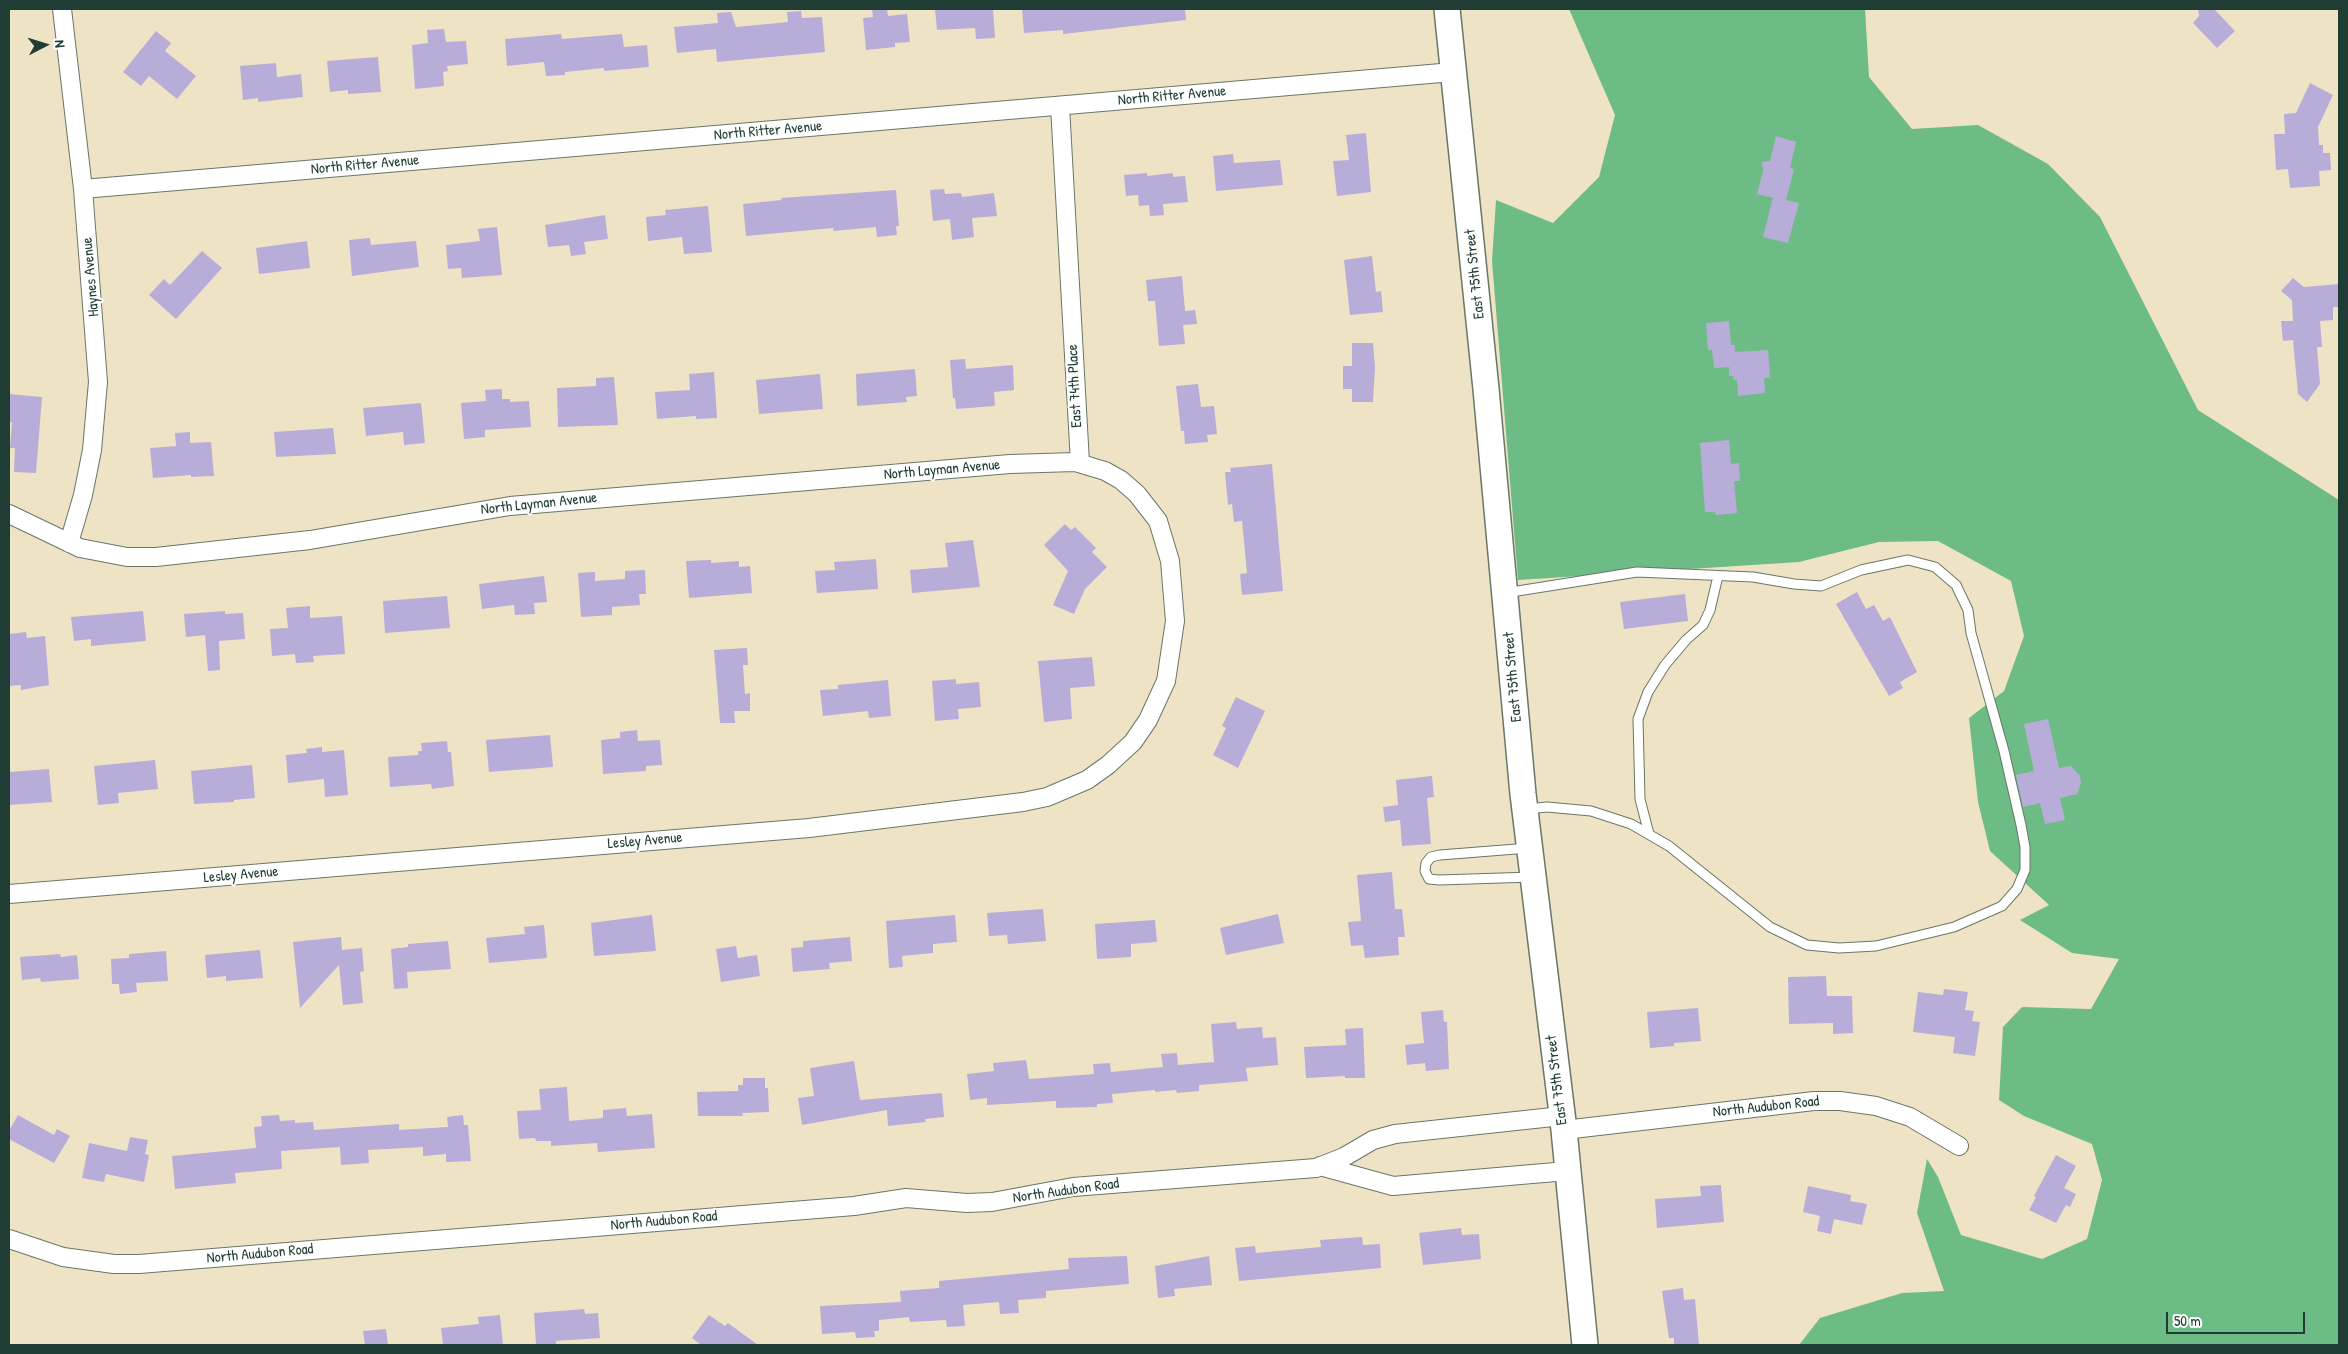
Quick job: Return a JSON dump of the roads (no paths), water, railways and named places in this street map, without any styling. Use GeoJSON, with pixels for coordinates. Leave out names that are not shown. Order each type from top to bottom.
{"type":"FeatureCollection","features":[{"type":"Feature","properties":{"kind":"street","name":"Haynes Avenue"},"geometry":{"type":"LineString","coordinates":[[62,9],[83,189],[97,344],[98,399],[86,483],[69,544]]}},
{"type":"Feature","properties":{"kind":"street","name":"East 75th Street"},"geometry":{"type":"LineString","coordinates":[[1446,9],[1486,389],[1525,810],[1563,1123],[1585,1345]]}},
{"type":"Feature","properties":{"kind":"street","name":"North Ritter Avenue"},"geometry":{"type":"LineString","coordinates":[[83,189],[1453,72]]}},
{"type":"Feature","properties":{"kind":"street","name":"East 74th Place"},"geometry":{"type":"LineString","coordinates":[[1060,106],[1080,463]]}},
{"type":"Feature","properties":{"kind":"street","name":"North Layman Avenue"},"geometry":{"type":"LineString","coordinates":[[9,514],[69,544],[102,554],[127,557],[199,554],[310,540],[510,506],[1010,464],[1063,461],[1080,463]]}},
{"type":"Feature","properties":{"kind":"street","name":"Lesley Avenue"},"geometry":{"type":"LineString","coordinates":[[9,894],[809,828],[1022,802],[1047,797],[1087,780],[1108,766],[1133,742],[1148,720],[1166,681],[1175,621],[1170,561],[1158,521],[1128,485],[1105,471],[1080,463]]}},
{"type":"Feature","properties":{"kind":"street","name":"North Audubon Road"},"geometry":{"type":"LineString","coordinates":[[9,1239],[54,1254],[88,1261],[123,1264],[158,1263],[844,1207],[906,1198],[967,1203],[992,1202],[1073,1188],[1320,1166],[1344,1157],[1377,1138],[1395,1134],[1563,1123],[1814,1102],[1840,1101],[1876,1106],[1910,1117],[1959,1146]]}},
{"type":"Feature","properties":{"kind":"street","name":"North Audubon Road"},"geometry":{"type":"LineString","coordinates":[[1320,1166],[1393,1186],[1568,1171]]}},
{"type":"Feature","properties":{"kind":"lane"},"geometry":{"type":"LineString","coordinates":[[1505,593],[1637,572],[1754,577],[1794,584],[1822,586],[1861,570],[1908,560],[1936,567],[1956,585],[1968,610],[1971,633],[2004,751],[2025,846],[2025,870],[2017,889],[2002,906],[1954,927],[1876,946],[1839,948],[1814,946],[1785,936],[1770,927],[1669,846],[1631,824],[1592,811],[1547,807],[1525,810]]}},
{"type":"Feature","properties":{"kind":"lane"},"geometry":{"type":"LineString","coordinates":[[1649,834],[1640,798],[1638,719],[1648,692],[1665,665],[1686,640],[1703,625],[1710,610],[1718,576]]}},
{"type":"Feature","properties":{"kind":"lane"},"geometry":{"type":"LineString","coordinates":[[1529,848],[1431,857],[1426,863],[1425,872],[1429,879],[1439,880],[1533,877]]}}]}
